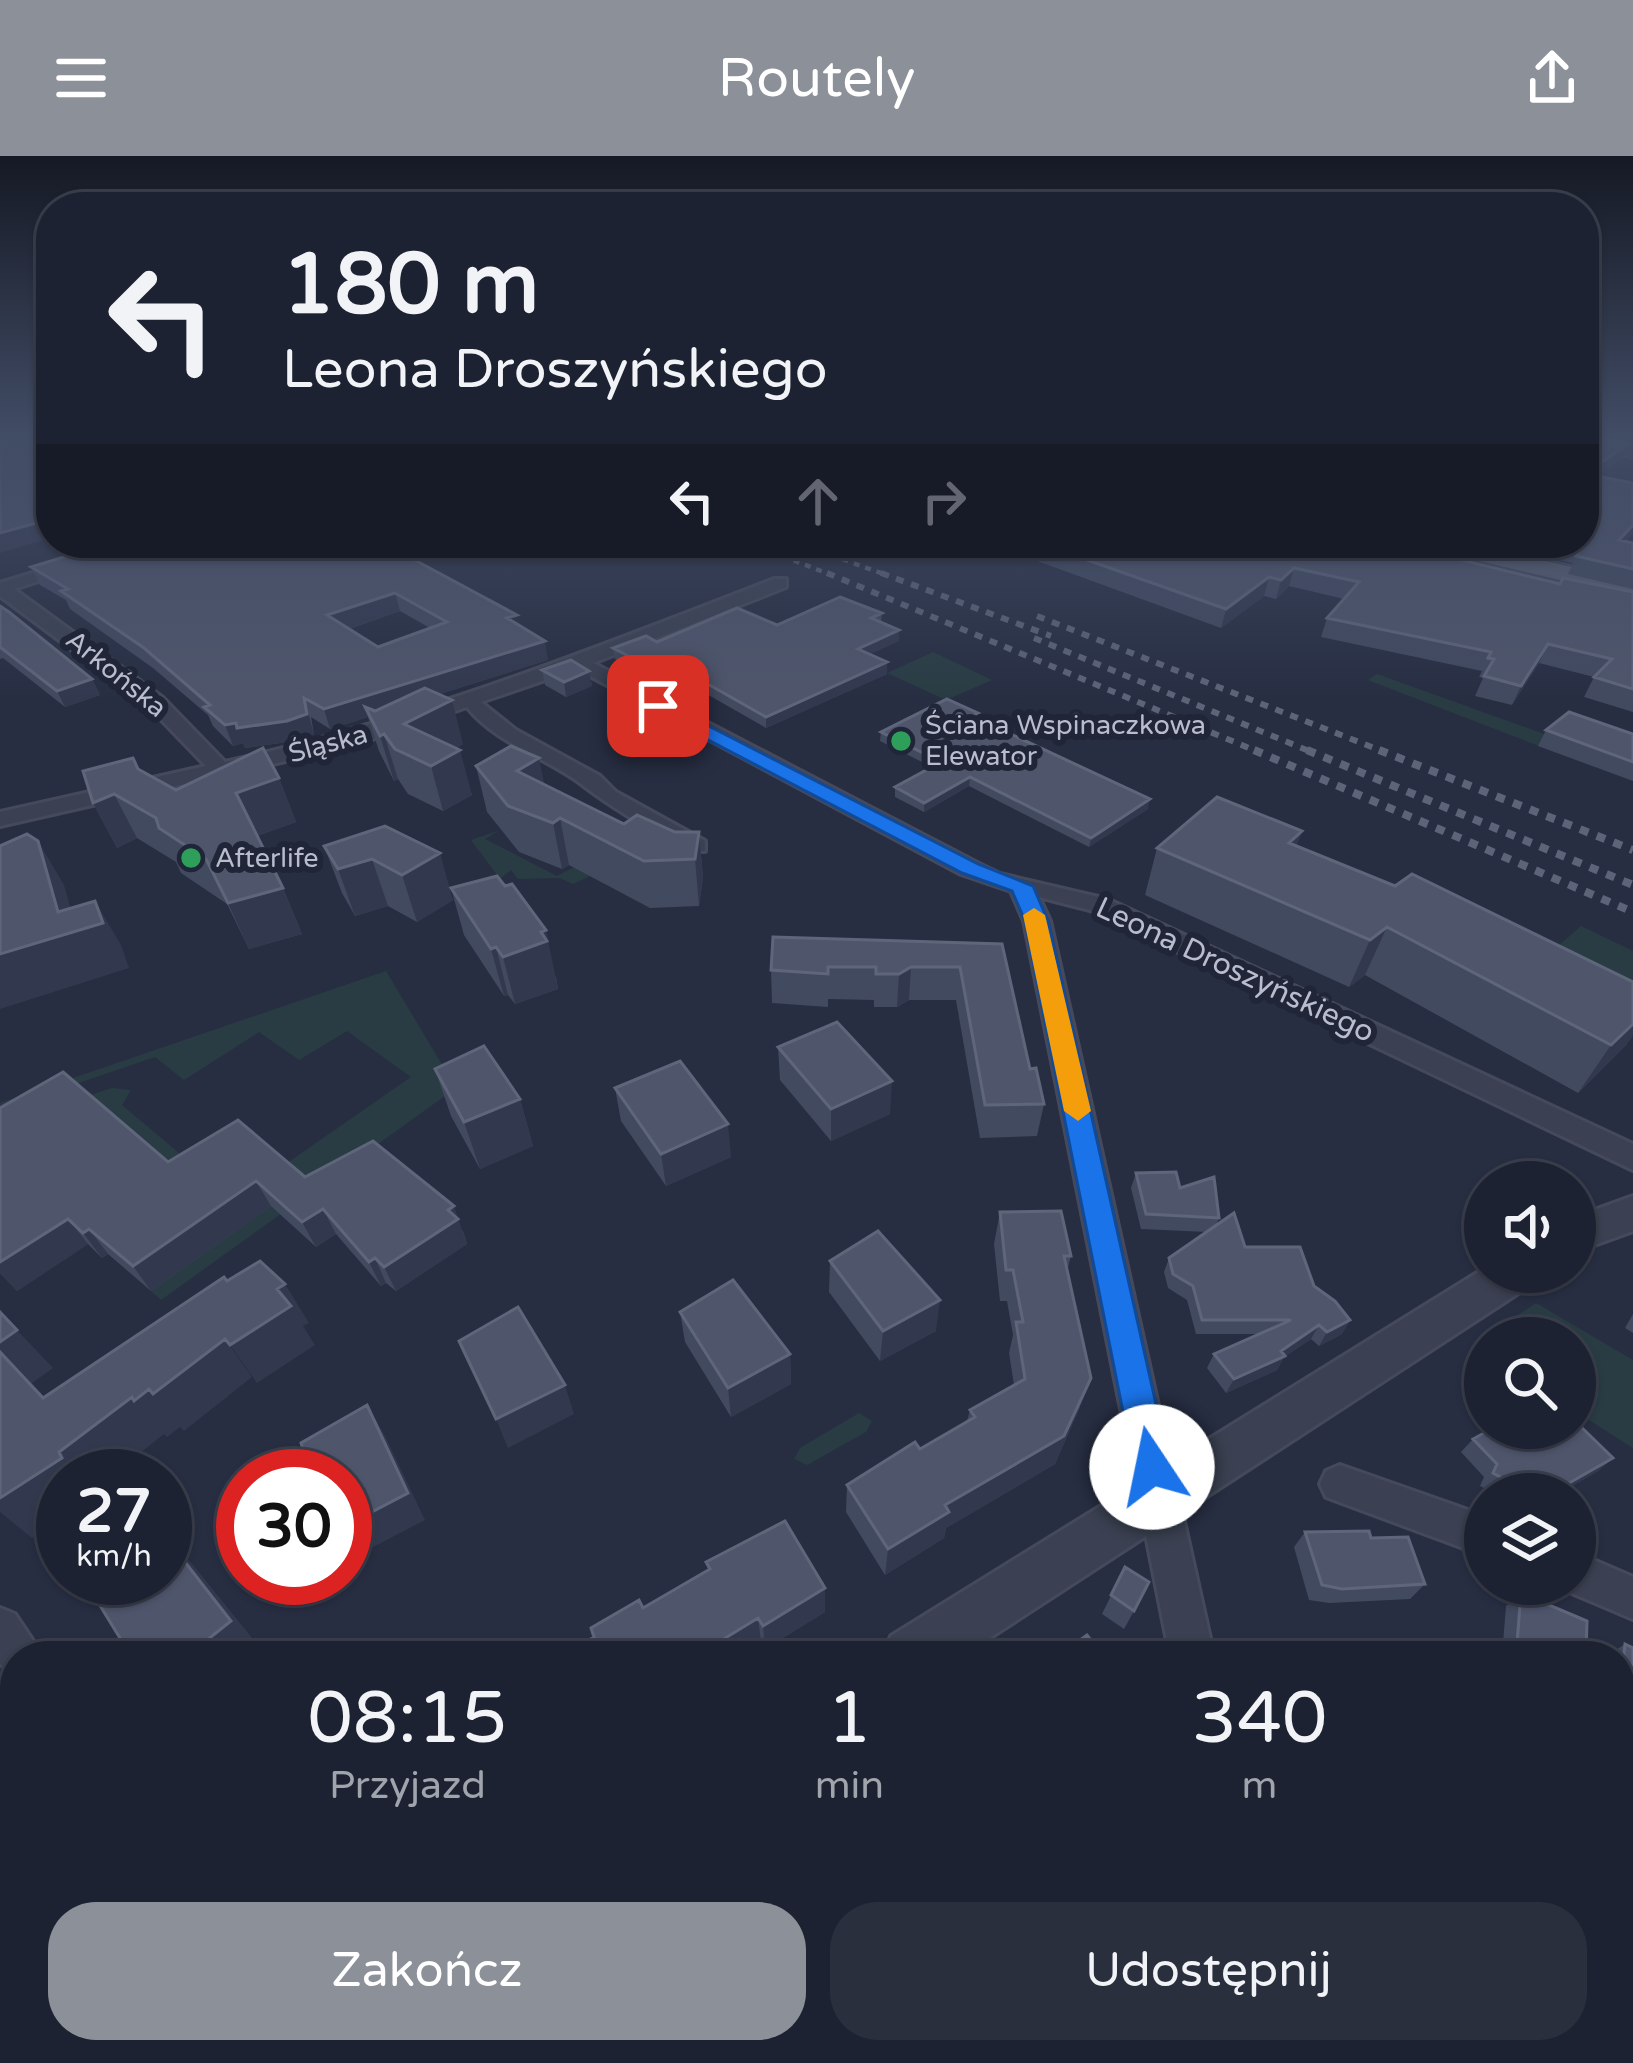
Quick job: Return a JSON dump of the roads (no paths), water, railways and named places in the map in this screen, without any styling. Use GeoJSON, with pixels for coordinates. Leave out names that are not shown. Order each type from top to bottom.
{"type":"FeatureCollection","features":[{"type":"Feature","properties":{"kind":"main road"},"geometry":{"type":"LineString","coordinates":[[1460,558],[1633,602]]}},
{"type":"Feature","properties":{"kind":"main road"},"geometry":{"type":"LineString","coordinates":[[1471,558],[1633,590]]}},
{"type":"Feature","properties":{"kind":"street"},"geometry":{"type":"LineString","coordinates":[[0,588],[98,558]]}},
{"type":"Feature","properties":{"kind":"street","name":"Śląska"},"geometry":{"type":"LineString","coordinates":[[0,819],[345,742],[578,662],[780,583]]}},
{"type":"Feature","properties":{"kind":"street","name":"Arkońska"},"geometry":{"type":"LineString","coordinates":[[0,588],[112,668],[210,752],[220,771]]}},
{"type":"Feature","properties":{"kind":"street","name":"Leona Droszyńskiego"},"geometry":{"type":"LineString","coordinates":[[578,662],[970,869],[1098,904],[1633,1158]]}},
{"type":"Feature","properties":{"kind":"street"},"geometry":{"type":"LineString","coordinates":[[476,707],[509,734],[592,781],[654,828],[697,846]]}},
{"type":"Feature","properties":{"kind":"street"},"geometry":{"type":"LineString","coordinates":[[1022,886],[1036,921],[1189,1641]]}},
{"type":"Feature","properties":{"kind":"street"},"geometry":{"type":"LineString","coordinates":[[1596,1227],[1633,1214]]}},
{"type":"Feature","properties":{"kind":"street"},"geometry":{"type":"LineString","coordinates":[[935,1641],[1482,1293]]}},
{"type":"Feature","properties":{"kind":"street"},"geometry":{"type":"LineString","coordinates":[[1340,1484],[1464,1528]]}},
{"type":"Feature","properties":{"kind":"street"},"geometry":{"type":"LineString","coordinates":[[1596,1583],[1633,1598]]}},
{"type":"Feature","properties":{"kind":"railway"},"geometry":{"type":"LineString","coordinates":[[788,558],[834,576]]}},
{"type":"Feature","properties":{"kind":"railway"},"geometry":{"type":"LineString","coordinates":[[839,558],[889,576]]}},
{"type":"Feature","properties":{"kind":"railway"},"geometry":{"type":"LineString","coordinates":[[827,573],[1261,753]]}},
{"type":"Feature","properties":{"kind":"railway"},"geometry":{"type":"LineString","coordinates":[[881,573],[1051,636]]}},
{"type":"Feature","properties":{"kind":"railway"},"geometry":{"type":"LineString","coordinates":[[1037,616],[1387,753]]}},
{"type":"Feature","properties":{"kind":"railway"},"geometry":{"type":"LineString","coordinates":[[1034,638],[1314,753]]}},
{"type":"Feature","properties":{"kind":"railway"},"geometry":{"type":"LineString","coordinates":[[1254,750],[1633,912]]}},
{"type":"Feature","properties":{"kind":"railway"},"geometry":{"type":"LineString","coordinates":[[1307,750],[1633,885]]}},
{"type":"Feature","properties":{"kind":"railway"},"geometry":{"type":"LineString","coordinates":[[1379,750],[1633,850]]}},
{"type":"Feature","properties":{"kind":"place","name":"Ściana Wspinaczkowa Elewator"},"geometry":{"type":"Point","coordinates":[901,741]}},
{"type":"Feature","properties":{"kind":"place","name":"Afterlife"},"geometry":{"type":"Point","coordinates":[191,858]}}]}
